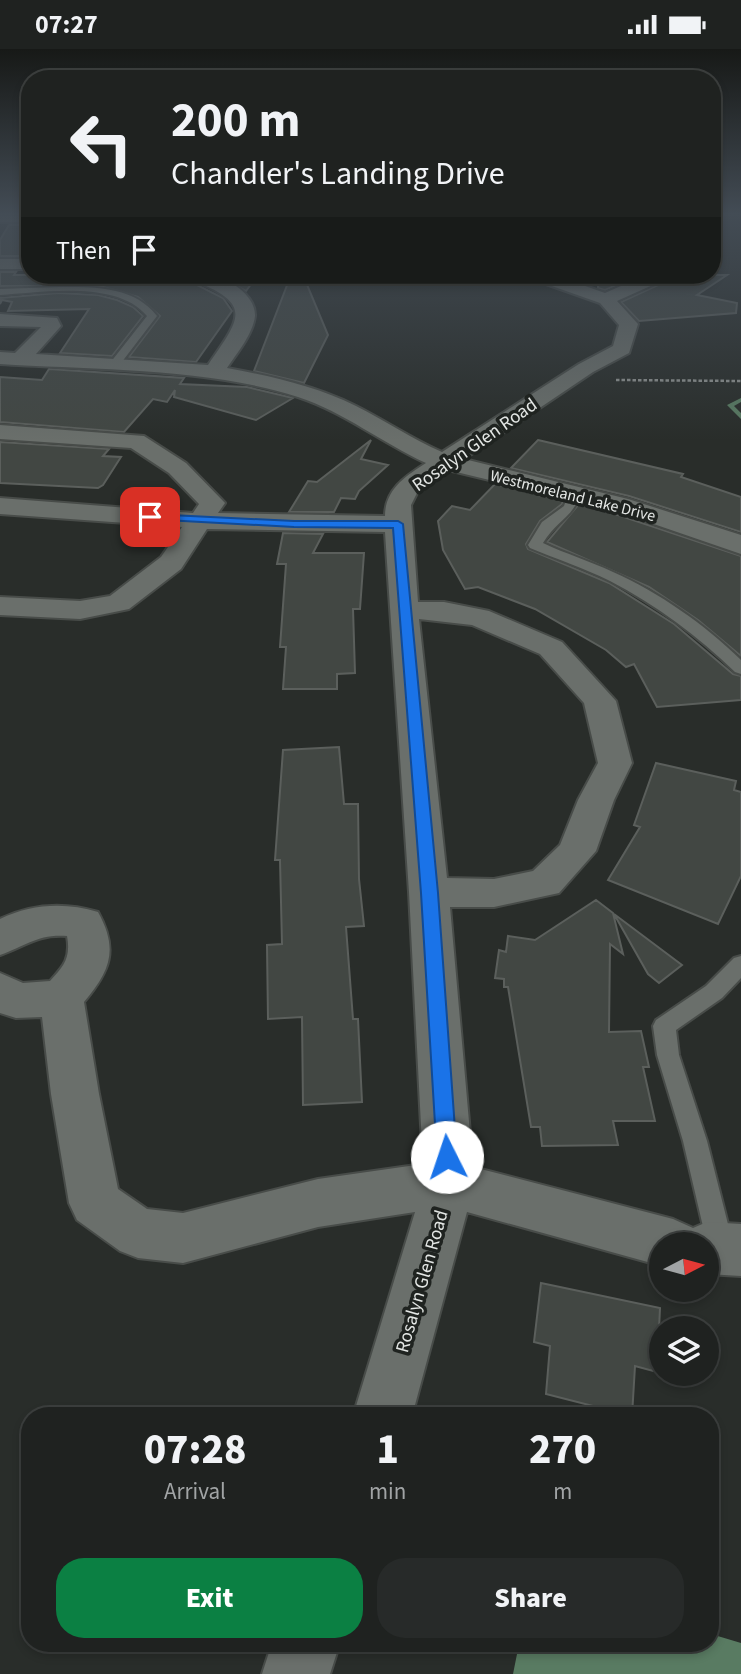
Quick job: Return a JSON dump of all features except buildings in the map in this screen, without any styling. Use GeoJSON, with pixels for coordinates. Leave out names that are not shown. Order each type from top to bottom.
{"type":"FeatureCollection","features":[{"type":"Feature","properties":{"kind":"street"},"geometry":{"type":"LineString","coordinates":[[214,372],[246,323],[245,305],[237,293],[228,289]]}},
{"type":"Feature","properties":{"kind":"street","name":"Rosalyn Glen Road"},"geometry":{"type":"LineString","coordinates":[[385,1407],[449,1184],[398,505],[409,485],[442,461],[581,371],[622,349],[629,324],[606,299],[577,289]]}},
{"type":"Feature","properties":{"kind":"street"},"geometry":{"type":"LineString","coordinates":[[606,299],[629,289]]}},
{"type":"Feature","properties":{"kind":"street"},"geometry":{"type":"LineString","coordinates":[[0,320],[43,321],[50,322],[52,326],[10,359]]}},
{"type":"Feature","properties":{"kind":"street","name":"Westmoreland Lake Drive"},"geometry":{"type":"LineString","coordinates":[[10,359],[214,372],[263,381],[307,393],[349,411],[403,444],[442,461],[619,504],[726,538],[741,546]]}},
{"type":"Feature","properties":{"kind":"street"},"geometry":{"type":"LineString","coordinates":[[0,432],[136,441],[152,448],[194,482],[212,503],[171,563],[119,603],[80,610],[0,606]]}},
{"type":"Feature","properties":{"kind":"street"},"geometry":{"type":"LineString","coordinates":[[0,506],[201,521],[398,524]]}},
{"type":"Feature","properties":{"kind":"street"},"geometry":{"type":"LineString","coordinates":[[404,610],[444,611],[479,617],[551,649],[600,701],[615,763],[596,800],[577,851],[545,883],[494,893],[429,893]]}},
{"type":"Feature","properties":{"kind":"street"},"geometry":{"type":"LineString","coordinates":[[0,939],[16,927],[37,920],[61,920],[84,923],[93,949],[87,968],[62,998],[16,1001],[0,990]]}},
{"type":"Feature","properties":{"kind":"street"},"geometry":{"type":"LineString","coordinates":[[62,998],[94,1203],[138,1233],[183,1238],[318,1203],[449,1184],[649,1233]]}},
{"type":"Feature","properties":{"kind":"street"},"geometry":{"type":"LineString","coordinates":[[296,1674],[303,1652]]}},
{"type":"Feature","properties":{"kind":"lane"},"geometry":{"type":"LineString","coordinates":[[0,292],[97,291],[122,294],[143,304],[152,316],[114,366]]}},
{"type":"Feature","properties":{"kind":"lane"},"geometry":{"type":"LineString","coordinates":[[574,495],[570,508],[547,525],[535,545],[613,578],[682,618],[716,643],[741,669]]}},
{"type":"Feature","properties":{"kind":"lane"},"geometry":{"type":"LineString","coordinates":[[708,1232],[695,1141],[668,1055],[664,1026],[714,992],[741,964]]}},
{"type":"Feature","properties":{"kind":"path"},"geometry":{"type":"LineString","coordinates":[[581,371],[613,380],[741,381]]}},
{"type":"Feature","properties":{"kind":"shaded area"},"geometry":{"type":"Polygon","coordinates":[[[719,1636],[741,1643],[741,1674],[513,1674],[517,1652],[719,1652],[719,1636]]]}},
{"type":"Feature","properties":{"kind":"waterway"},"geometry":{"type":"LineString","coordinates":[[741,400],[730,405],[741,417]]}},
{"type":"Feature","properties":{"kind":"route"},"geometry":{"type":"LineString","coordinates":[[150,517],[294,524],[398,524],[429,893],[447,1157]]}}]}
